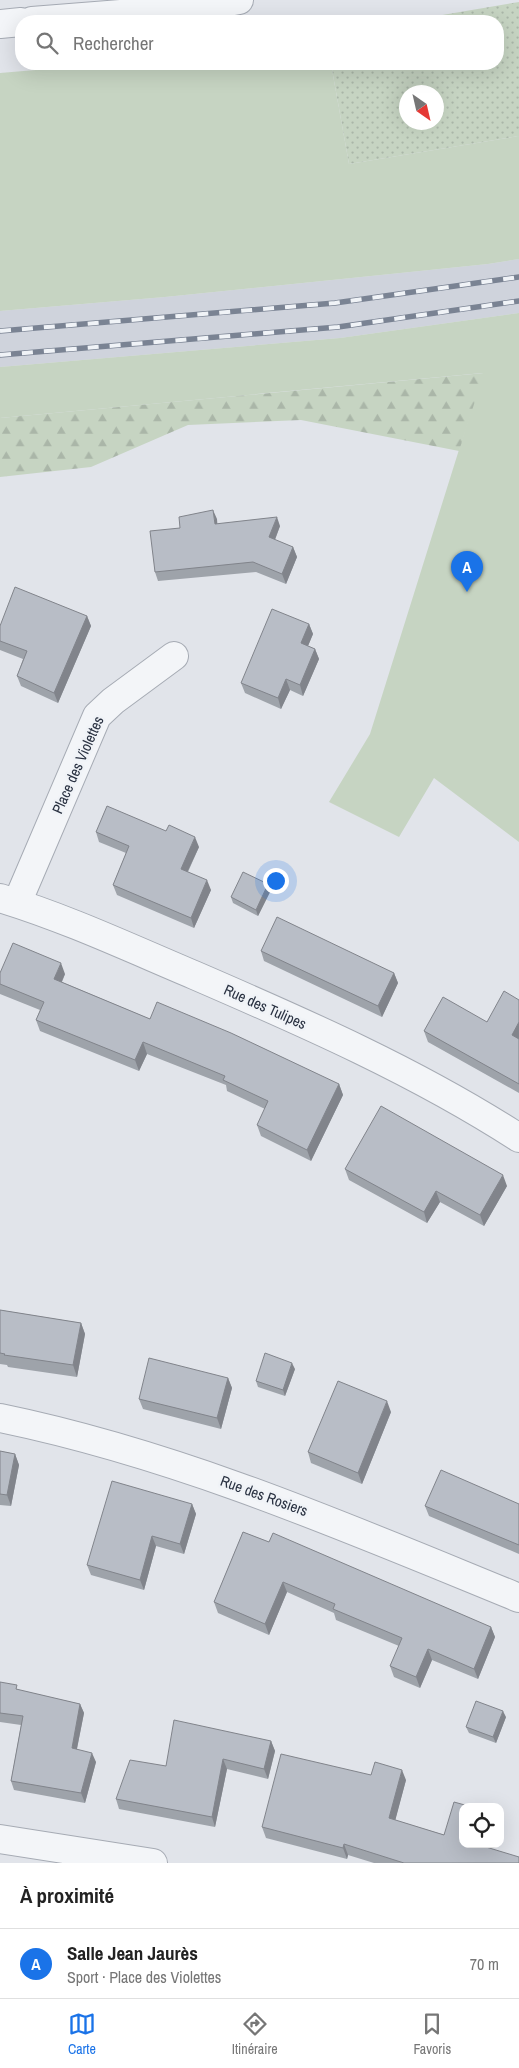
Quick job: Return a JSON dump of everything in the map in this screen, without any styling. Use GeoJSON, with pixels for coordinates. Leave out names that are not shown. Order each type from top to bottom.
{"type":"FeatureCollection","features":[{"type":"Feature","properties":{"kind":"street"},"geometry":{"type":"LineString","coordinates":[[108,15],[196,8],[239,0]]}},
{"type":"Feature","properties":{"kind":"street"},"geometry":{"type":"LineString","coordinates":[[0,24],[15,23]]}},
{"type":"Feature","properties":{"kind":"street","name":"Place des Violettes"},"geometry":{"type":"LineString","coordinates":[[9,900],[97,716],[113,701],[174,656]]}},
{"type":"Feature","properties":{"kind":"street","name":"Rue des Tulipes"},"geometry":{"type":"LineString","coordinates":[[9,900],[99,934],[240,995],[386,1062],[477,1111],[519,1138]]}},
{"type":"Feature","properties":{"kind":"street","name":"Rue des Rosiers"},"geometry":{"type":"LineString","coordinates":[[0,1418],[88,1439],[196,1472],[290,1504],[519,1598]]}},
{"type":"Feature","properties":{"kind":"street"},"geometry":{"type":"LineString","coordinates":[[0,1839],[153,1863]]}},
{"type":"Feature","properties":{"kind":"shaded area"},"geometry":{"type":"Polygon","coordinates":[[[519,259],[519,313],[340,338],[0,367],[0,311],[165,297],[488,264],[519,259]]]}},
{"type":"Feature","properties":{"kind":"green space"},"geometry":{"type":"Polygon","coordinates":[[[519,2],[519,136],[349,164],[332,70],[504,70],[504,15],[442,15],[519,2]]]}},
{"type":"Feature","properties":{"kind":"green space"},"geometry":{"type":"Polygon","coordinates":[[[36,70],[332,70],[349,164],[519,136],[519,259],[488,264],[165,297],[0,311],[0,73],[36,70]]]}},
{"type":"Feature","properties":{"kind":"green space"},"geometry":{"type":"Polygon","coordinates":[[[519,313],[519,842],[434,778],[399,837],[329,802],[370,734],[483,373],[0,418],[0,367],[340,338],[519,313]]]}},
{"type":"Feature","properties":{"kind":"green space"},"geometry":{"type":"Polygon","coordinates":[[[484,373],[459,451],[301,420],[188,425],[91,467],[0,477],[0,418],[484,373]]]}},
{"type":"Feature","properties":{"kind":"building"},"geometry":{"type":"Polygon","coordinates":[[[213,510],[215,524],[277,517],[269,537],[293,547],[282,574],[253,562],[155,572],[150,531],[180,528],[179,517],[213,510]]]}},
{"type":"Feature","properties":{"kind":"building"},"geometry":{"type":"Polygon","coordinates":[[[15,587],[87,616],[54,693],[17,676],[27,651],[0,641],[0,626],[15,587]]]}},
{"type":"Feature","properties":{"kind":"building"},"geometry":{"type":"Polygon","coordinates":[[[272,609],[309,624],[301,643],[315,649],[300,685],[286,679],[278,698],[241,683],[272,609]]]}},
{"type":"Feature","properties":{"kind":"building"},"geometry":{"type":"Polygon","coordinates":[[[107,806],[166,831],[169,825],[195,837],[181,869],[207,880],[191,918],[113,885],[129,846],[96,832],[107,806]]]}},
{"type":"Feature","properties":{"kind":"building"},"geometry":{"type":"Polygon","coordinates":[[[243,872],[268,884],[256,910],[231,897],[243,872]]]}},
{"type":"Feature","properties":{"kind":"building"},"geometry":{"type":"Polygon","coordinates":[[[277,917],[394,973],[378,1006],[261,951],[277,917]]]}},
{"type":"Feature","properties":{"kind":"building"},"geometry":{"type":"Polygon","coordinates":[[[13,943],[61,963],[54,979],[150,1019],[157,1002],[231,1033],[339,1084],[307,1150],[257,1125],[268,1101],[223,1080],[225,1076],[143,1042],[135,1060],[36,1020],[44,1002],[0,984],[0,973],[13,943]]]}},
{"type":"Feature","properties":{"kind":"building"},"geometry":{"type":"Polygon","coordinates":[[[504,991],[519,1000],[519,1022],[512,1035],[519,1039],[519,1084],[424,1031],[443,997],[487,1022],[504,991]]]}},
{"type":"Feature","properties":{"kind":"building"},"geometry":{"type":"Polygon","coordinates":[[[381,1106],[503,1175],[480,1215],[436,1191],[424,1212],[345,1169],[381,1106]]]}},
{"type":"Feature","properties":{"kind":"building"},"geometry":{"type":"Polygon","coordinates":[[[0,1310],[81,1323],[73,1365],[0,1353],[0,1310]]]}},
{"type":"Feature","properties":{"kind":"building"},"geometry":{"type":"Polygon","coordinates":[[[265,1353],[292,1363],[283,1390],[256,1381],[265,1353]]]}},
{"type":"Feature","properties":{"kind":"building"},"geometry":{"type":"Polygon","coordinates":[[[149,1358],[228,1378],[217,1418],[139,1399],[149,1358]]]}},
{"type":"Feature","properties":{"kind":"building"},"geometry":{"type":"Polygon","coordinates":[[[338,1381],[387,1401],[358,1473],[308,1452],[338,1381]]]}},
{"type":"Feature","properties":{"kind":"building"},"geometry":{"type":"Polygon","coordinates":[[[0,1451],[15,1454],[7,1495],[0,1494],[0,1451]]]}},
{"type":"Feature","properties":{"kind":"building"},"geometry":{"type":"Polygon","coordinates":[[[441,1470],[519,1504],[519,1545],[425,1506],[441,1470]]]}},
{"type":"Feature","properties":{"kind":"building"},"geometry":{"type":"Polygon","coordinates":[[[112,1481],[192,1504],[180,1544],[152,1536],[140,1580],[87,1565],[112,1481]]]}},
{"type":"Feature","properties":{"kind":"building"},"geometry":{"type":"Polygon","coordinates":[[[243,1532],[269,1542],[273,1533],[491,1627],[474,1669],[428,1649],[416,1677],[390,1666],[402,1638],[333,1609],[335,1604],[283,1582],[265,1624],[214,1602],[243,1532]]]}},
{"type":"Feature","properties":{"kind":"building"},"geometry":{"type":"Polygon","coordinates":[[[0,1682],[17,1685],[16,1689],[80,1704],[72,1748],[92,1753],[81,1793],[11,1781],[23,1716],[0,1713],[0,1682]]]}},
{"type":"Feature","properties":{"kind":"building"},"geometry":{"type":"Polygon","coordinates":[[[476,1701],[503,1711],[493,1737],[466,1727],[476,1701]]]}},
{"type":"Feature","properties":{"kind":"building"},"geometry":{"type":"Polygon","coordinates":[[[174,1720],[271,1741],[264,1769],[223,1759],[212,1817],[116,1799],[130,1760],[166,1766],[174,1720]]]}},
{"type":"Feature","properties":{"kind":"building"},"geometry":{"type":"Polygon","coordinates":[[[281,1754],[371,1775],[375,1762],[402,1770],[389,1818],[444,1835],[454,1802],[459,1803],[459,1848],[489,1848],[519,1857],[519,1863],[404,1863],[344,1844],[343,1848],[262,1827],[281,1754]]]}},
{"type":"Feature","properties":{"kind":"railway"},"geometry":{"type":"LineString","coordinates":[[0,331],[335,303],[519,277]]}},
{"type":"Feature","properties":{"kind":"railway"},"geometry":{"type":"LineString","coordinates":[[0,355],[338,327],[519,301]]}},
{"type":"Feature","properties":{"kind":"place","name":"Salle Jean Jaurès"},"geometry":{"type":"Point","coordinates":[467,592]}}]}
